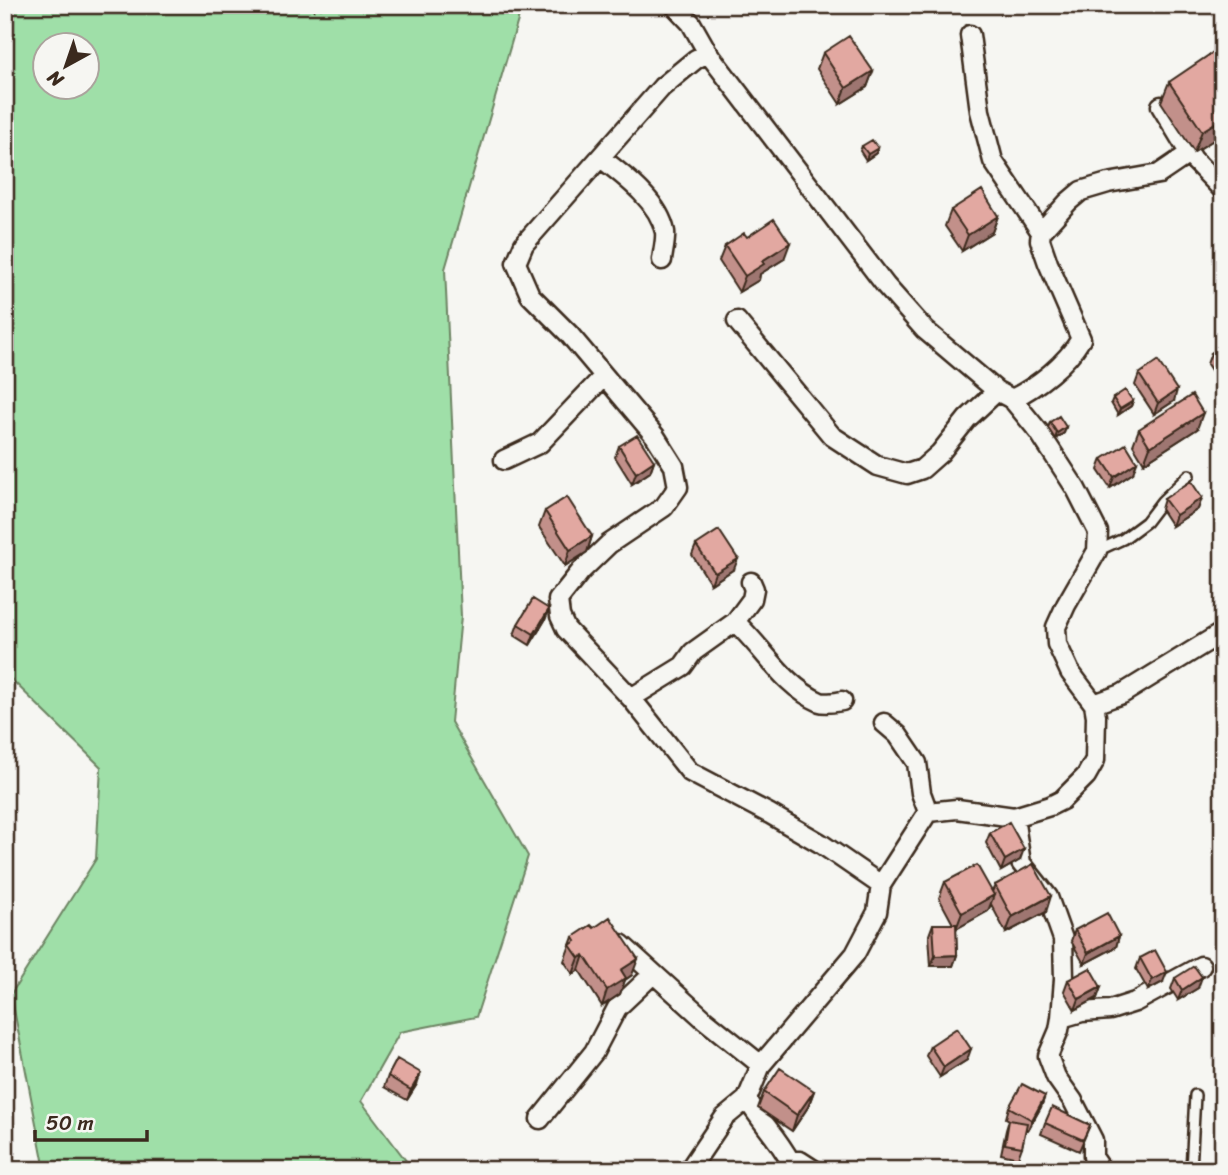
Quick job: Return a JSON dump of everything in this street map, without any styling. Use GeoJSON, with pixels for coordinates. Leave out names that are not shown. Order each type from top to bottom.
{"type":"FeatureCollection","features":[{"type":"Feature","properties":{"kind":"street"},"geometry":{"type":"LineString","coordinates":[[674,5],[691,23],[708,53],[886,286],[925,330],[1004,395],[1039,432],[1076,489],[1098,532],[1097,551],[1056,627],[1057,644],[1070,672],[1094,704],[1095,760],[1086,776],[1062,800],[1014,817],[957,809],[928,812]]}},
{"type":"Feature","properties":{"kind":"street"},"geometry":{"type":"LineString","coordinates":[[970,36],[980,111],[993,161],[1041,232]]}},
{"type":"Feature","properties":{"kind":"street"},"geometry":{"type":"LineString","coordinates":[[708,53],[696,59],[662,87],[524,244],[516,263],[530,295],[569,334],[655,436],[674,466],[678,487],[664,507],[609,544],[580,571],[558,600],[560,616],[566,629],[631,698],[690,772],[820,843],[881,885]]}},
{"type":"Feature","properties":{"kind":"street"},"geometry":{"type":"LineString","coordinates":[[1160,106],[1190,153],[1223,190]]}},
{"type":"Feature","properties":{"kind":"street"},"geometry":{"type":"LineString","coordinates":[[737,321],[832,436],[878,466],[907,474],[922,469],[940,453],[967,419],[1063,363],[1081,339],[1048,263],[1040,240],[1041,232],[1081,191],[1159,174],[1190,153]]}},
{"type":"Feature","properties":{"kind":"street"},"geometry":{"type":"LineString","coordinates":[[601,158],[628,178],[658,213],[665,234],[662,260]]}},
{"type":"Feature","properties":{"kind":"street"},"geometry":{"type":"LineString","coordinates":[[505,460],[541,443],[604,376]]}},
{"type":"Feature","properties":{"kind":"street"},"geometry":{"type":"LineString","coordinates":[[631,698],[683,666],[693,652],[735,622],[752,598],[754,589],[751,582]]}},
{"type":"Feature","properties":{"kind":"street"},"geometry":{"type":"LineString","coordinates":[[735,622],[750,635],[766,658],[797,686],[822,703],[842,701]]}},
{"type":"Feature","properties":{"kind":"street"},"geometry":{"type":"LineString","coordinates":[[1094,704],[1122,694],[1223,632]]}},
{"type":"Feature","properties":{"kind":"street"},"geometry":{"type":"LineString","coordinates":[[884,723],[898,735],[917,763],[921,793],[928,812]]}},
{"type":"Feature","properties":{"kind":"street"},"geometry":{"type":"LineString","coordinates":[[689,1170],[724,1118],[747,1099],[761,1065],[855,954],[877,912],[881,885],[928,812]]}},
{"type":"Feature","properties":{"kind":"street"},"geometry":{"type":"LineString","coordinates":[[1014,817],[1021,863],[1048,897],[1063,939],[1061,1018],[1048,1056],[1050,1065],[1093,1140],[1094,1157],[1102,1170]]}},
{"type":"Feature","properties":{"kind":"street"},"geometry":{"type":"LineString","coordinates":[[610,935],[643,963],[652,975],[761,1065]]}},
{"type":"Feature","properties":{"kind":"street"},"geometry":{"type":"LineString","coordinates":[[1061,1018],[1082,1012],[1110,1010],[1135,1002],[1201,966]]}},
{"type":"Feature","properties":{"kind":"street"},"geometry":{"type":"LineString","coordinates":[[540,1119],[594,1052],[617,1008],[652,975]]}},
{"type":"Feature","properties":{"kind":"street"},"geometry":{"type":"LineString","coordinates":[[747,1099],[789,1165],[800,1161],[814,1170]]}},
{"type":"Feature","properties":{"kind":"lane"},"geometry":{"type":"LineString","coordinates":[[1097,551],[1123,539],[1146,522],[1162,501],[1189,475]]}},
{"type":"Feature","properties":{"kind":"lane"},"geometry":{"type":"LineString","coordinates":[[1191,1170],[1195,1095]]}},
{"type":"Feature","properties":{"kind":"path"},"geometry":{"type":"LineString","coordinates":[[300,5],[314,10],[334,5]]}},
{"type":"Feature","properties":{"kind":"green space"},"geometry":{"type":"Polygon","coordinates":[[[5,5],[520,5],[518,20],[445,269],[461,616],[451,722],[528,856],[476,1017],[400,1032],[361,1101],[413,1170],[45,1170],[11,994],[96,859],[101,767],[5,673],[5,5]]]}},
{"type":"Feature","properties":{"kind":"building"},"geometry":{"type":"Polygon","coordinates":[[[849,36],[873,71],[846,88],[823,53],[849,36]]]}},
{"type":"Feature","properties":{"kind":"building"},"geometry":{"type":"Polygon","coordinates":[[[1215,51],[1223,63],[1223,118],[1202,131],[1169,82],[1215,51]]]}},
{"type":"Feature","properties":{"kind":"building"},"geometry":{"type":"Polygon","coordinates":[[[872,140],[878,148],[868,154],[862,146],[872,140]]]}},
{"type":"Feature","properties":{"kind":"building"},"geometry":{"type":"Polygon","coordinates":[[[982,190],[998,216],[968,235],[951,210],[982,190]]]}},
{"type":"Feature","properties":{"kind":"building"},"geometry":{"type":"Polygon","coordinates":[[[774,219],[790,243],[745,276],[725,246],[744,233],[747,237],[774,219]]]}},
{"type":"Feature","properties":{"kind":"building"},"geometry":{"type":"Polygon","coordinates":[[[1223,346],[1223,371],[1211,353],[1223,346]]]}},
{"type":"Feature","properties":{"kind":"building"},"geometry":{"type":"Polygon","coordinates":[[[1158,361],[1177,390],[1158,403],[1139,374],[1158,361]]]}},
{"type":"Feature","properties":{"kind":"building"},"geometry":{"type":"Polygon","coordinates":[[[1125,390],[1133,401],[1120,409],[1113,398],[1125,390]]]}},
{"type":"Feature","properties":{"kind":"building"},"geometry":{"type":"Polygon","coordinates":[[[1192,395],[1203,413],[1150,447],[1139,429],[1192,395]]]}},
{"type":"Feature","properties":{"kind":"building"},"geometry":{"type":"Polygon","coordinates":[[[1059,416],[1066,427],[1057,433],[1050,422],[1059,416]]]}},
{"type":"Feature","properties":{"kind":"building"},"geometry":{"type":"Polygon","coordinates":[[[637,435],[654,461],[636,473],[619,446],[637,435]]]}},
{"type":"Feature","properties":{"kind":"building"},"geometry":{"type":"Polygon","coordinates":[[[1126,444],[1137,462],[1114,477],[1102,459],[1126,444]]]}},
{"type":"Feature","properties":{"kind":"building"},"geometry":{"type":"Polygon","coordinates":[[[1191,481],[1202,498],[1176,515],[1164,499],[1191,481]]]}},
{"type":"Feature","properties":{"kind":"building"},"geometry":{"type":"Polygon","coordinates":[[[567,497],[592,536],[570,550],[545,511],[567,497]]]}},
{"type":"Feature","properties":{"kind":"building"},"geometry":{"type":"Polygon","coordinates":[[[719,530],[738,559],[715,573],[696,545],[719,530]]]}},
{"type":"Feature","properties":{"kind":"building"},"geometry":{"type":"Polygon","coordinates":[[[533,599],[549,609],[534,634],[518,624],[533,599]]]}},
{"type":"Feature","properties":{"kind":"building"},"geometry":{"type":"Polygon","coordinates":[[[1009,822],[1024,849],[1005,860],[990,833],[1009,822]]]}},
{"type":"Feature","properties":{"kind":"building"},"geometry":{"type":"Polygon","coordinates":[[[1033,864],[1051,896],[1012,917],[995,885],[1033,864]]]}},
{"type":"Feature","properties":{"kind":"building"},"geometry":{"type":"Polygon","coordinates":[[[977,865],[994,895],[962,913],[945,882],[977,865]]]}},
{"type":"Feature","properties":{"kind":"building"},"geometry":{"type":"Polygon","coordinates":[[[1107,913],[1119,936],[1088,953],[1075,930],[1107,913]]]}},
{"type":"Feature","properties":{"kind":"building"},"geometry":{"type":"Polygon","coordinates":[[[610,917],[638,959],[621,970],[626,978],[607,990],[584,955],[579,958],[570,945],[576,941],[573,937],[610,917]]]}},
{"type":"Feature","properties":{"kind":"building"},"geometry":{"type":"Polygon","coordinates":[[[933,924],[956,924],[957,955],[935,956],[933,924]]]}},
{"type":"Feature","properties":{"kind":"building"},"geometry":{"type":"Polygon","coordinates":[[[1155,950],[1167,972],[1152,980],[1140,958],[1155,950]]]}},
{"type":"Feature","properties":{"kind":"building"},"geometry":{"type":"Polygon","coordinates":[[[1194,966],[1202,977],[1182,990],[1175,978],[1194,966]]]}},
{"type":"Feature","properties":{"kind":"building"},"geometry":{"type":"Polygon","coordinates":[[[1090,968],[1101,987],[1079,999],[1068,980],[1090,968]]]}},
{"type":"Feature","properties":{"kind":"building"},"geometry":{"type":"Polygon","coordinates":[[[957,1028],[971,1049],[944,1067],[930,1046],[957,1028]]]}},
{"type":"Feature","properties":{"kind":"building"},"geometry":{"type":"Polygon","coordinates":[[[397,1059],[421,1073],[411,1090],[388,1076],[397,1059]]]}},
{"type":"Feature","properties":{"kind":"building"},"geometry":{"type":"Polygon","coordinates":[[[780,1068],[814,1091],[797,1115],[764,1092],[780,1068]]]}},
{"type":"Feature","properties":{"kind":"building"},"geometry":{"type":"Polygon","coordinates":[[[1022,1084],[1045,1096],[1032,1120],[1009,1107],[1022,1084]]]}},
{"type":"Feature","properties":{"kind":"building"},"geometry":{"type":"Polygon","coordinates":[[[1052,1107],[1090,1125],[1083,1140],[1045,1123],[1052,1107]]]}},
{"type":"Feature","properties":{"kind":"building"},"geometry":{"type":"Polygon","coordinates":[[[1009,1120],[1027,1123],[1022,1147],[1005,1144],[1009,1120]]]}}]}
